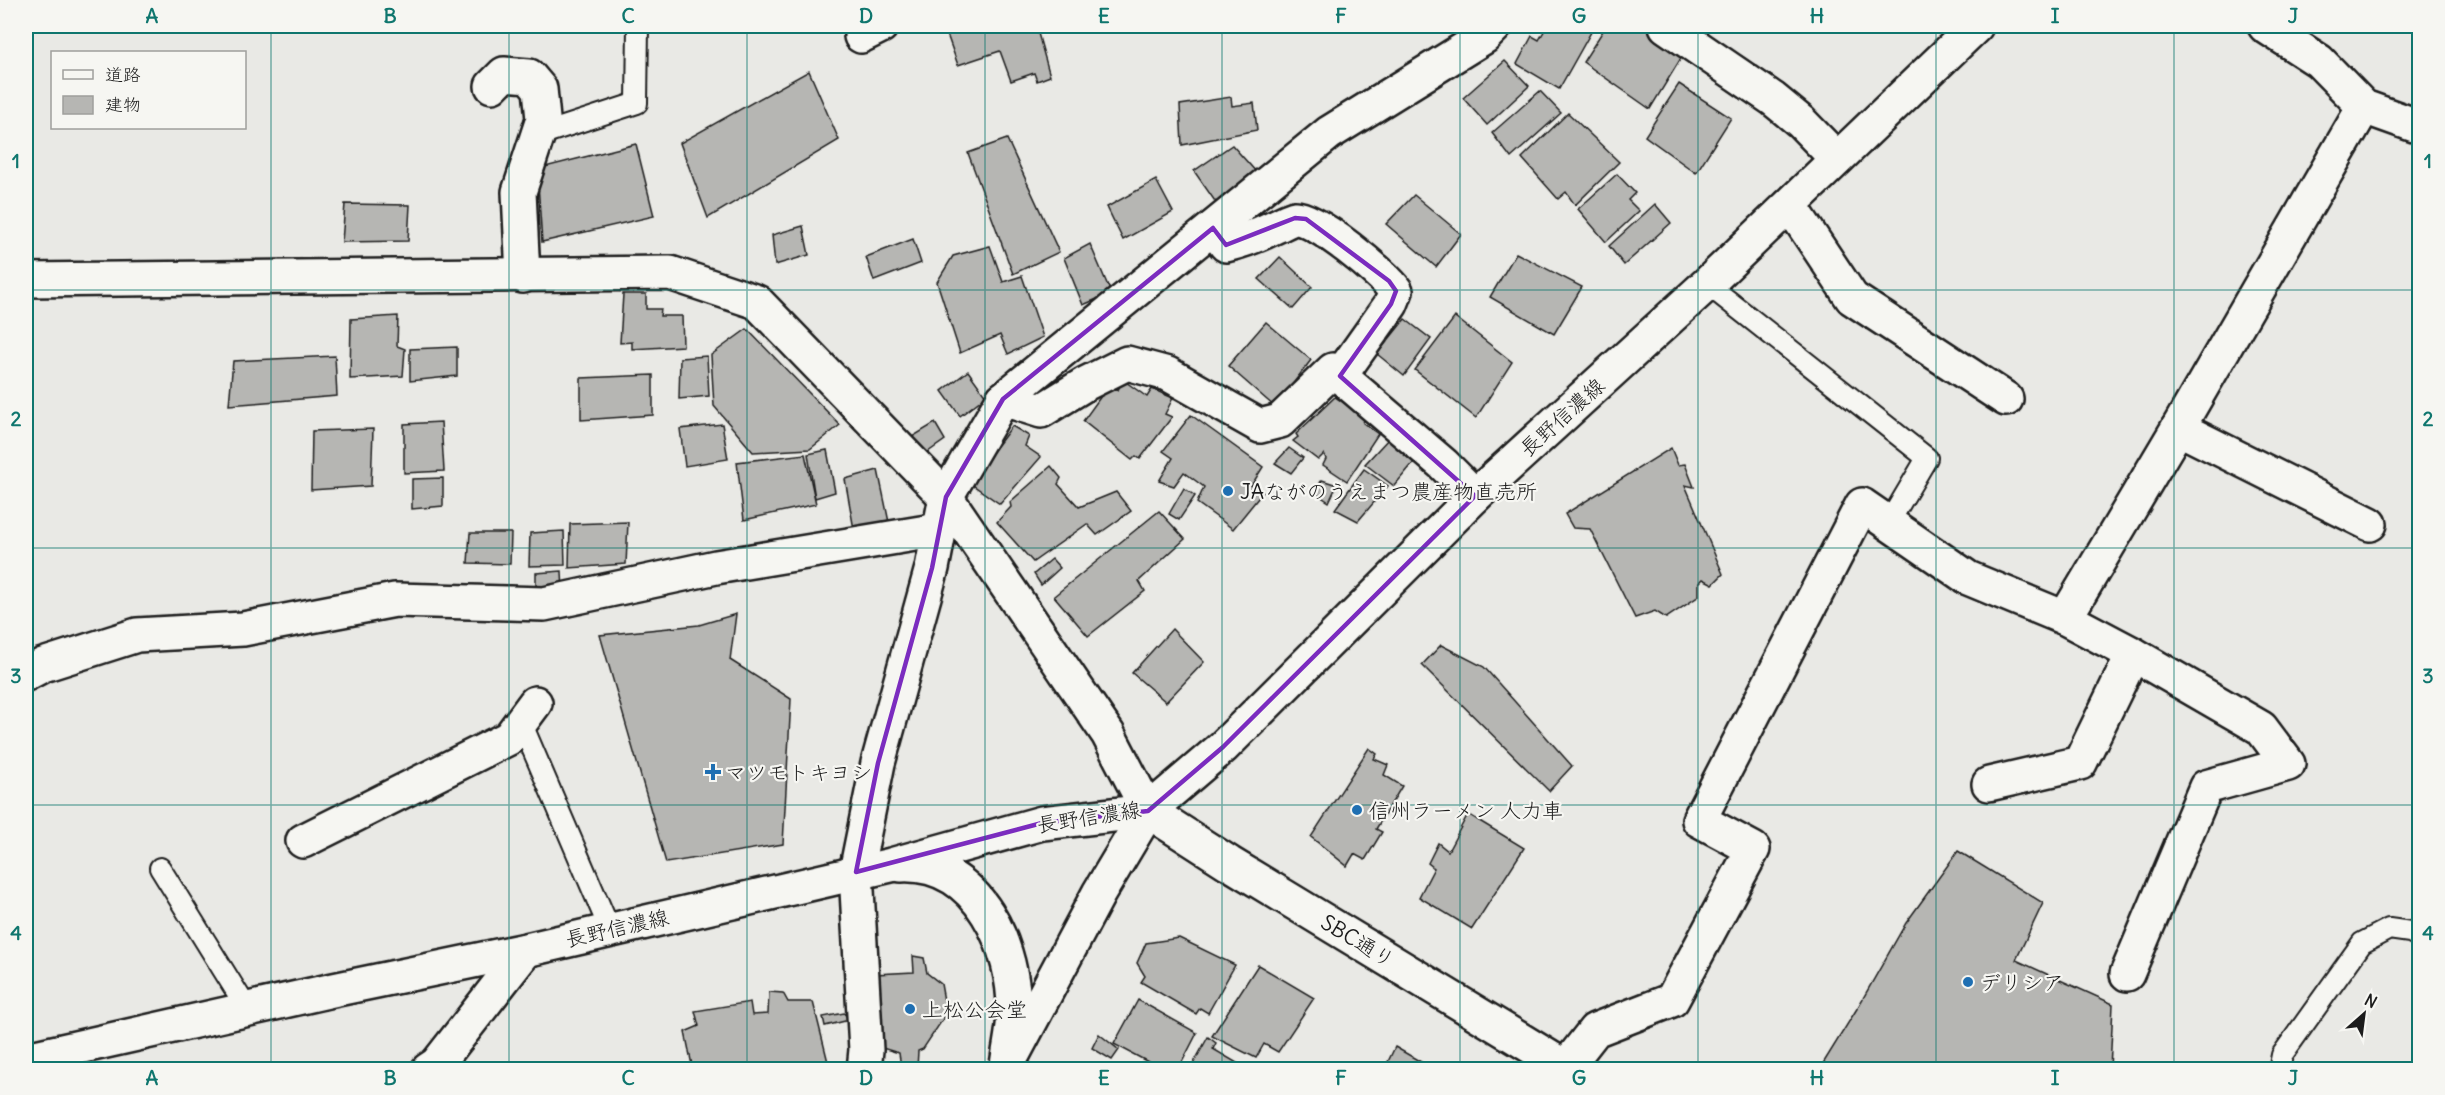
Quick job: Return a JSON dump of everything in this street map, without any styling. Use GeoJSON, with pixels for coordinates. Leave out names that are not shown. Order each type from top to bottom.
{"type":"FeatureCollection","features":[{"type":"Feature","properties":{"kind":"street"},"geometry":{"type":"LineString","coordinates":[[864,1070],[866,1050],[856,872],[878,763],[932,568],[946,497],[1003,399],[1329,133],[1484,37],[1495,26]]}},
{"type":"Feature","properties":{"kind":"street"},"geometry":{"type":"LineString","coordinates":[[1666,26],[1773,99],[1801,122],[1837,159]]}},
{"type":"Feature","properties":{"kind":"street","name":"長野信濃線"},"geometry":{"type":"LineString","coordinates":[[26,1059],[526,950],[891,865],[1042,823],[1148,810],[1223,747],[1475,496],[1707,284],[1976,26]]}},
{"type":"Feature","properties":{"kind":"street"},"geometry":{"type":"LineString","coordinates":[[2265,26],[2319,62],[2364,107],[2420,127]]}},
{"type":"Feature","properties":{"kind":"street"},"geometry":{"type":"LineString","coordinates":[[492,86],[504,74],[529,76],[540,89],[543,118],[519,192],[523,276]]}},
{"type":"Feature","properties":{"kind":"street"},"geometry":{"type":"LineString","coordinates":[[2065,618],[2364,107]]}},
{"type":"Feature","properties":{"kind":"street"},"geometry":{"type":"LineString","coordinates":[[1790,205],[1852,298],[2007,399]]}},
{"type":"Feature","properties":{"kind":"street"},"geometry":{"type":"LineString","coordinates":[[1212,228],[1226,245],[1242,241],[1295,218],[1306,219],[1346,246],[1389,281],[1396,291],[1391,304],[1340,376]]}},
{"type":"Feature","properties":{"kind":"street"},"geometry":{"type":"LineString","coordinates":[[26,280],[670,273],[757,302],[946,497],[1108,734],[1148,810],[1099,893],[1006,1068]]}},
{"type":"Feature","properties":{"kind":"street"},"geometry":{"type":"LineString","coordinates":[[1003,399],[1041,411],[1085,384],[1127,363],[1168,374],[1260,426],[1280,422],[1333,370],[1443,464],[1475,496]]}},
{"type":"Feature","properties":{"kind":"street"},"geometry":{"type":"LineString","coordinates":[[2178,428],[2370,524]]}},
{"type":"Feature","properties":{"kind":"street"},"geometry":{"type":"LineString","coordinates":[[1568,1068],[1595,1030],[1672,1000],[1753,849],[1699,820],[1862,505],[1968,578],[2065,618],[2133,654],[2261,728],[2288,764],[2206,787],[2127,974]]}},
{"type":"Feature","properties":{"kind":"street"},"geometry":{"type":"LineString","coordinates":[[26,674],[43,665],[138,635],[243,629],[395,600],[544,604],[716,567],[939,530]]}},
{"type":"Feature","properties":{"kind":"street"},"geometry":{"type":"LineString","coordinates":[[1989,784],[2080,763],[2133,654]]}},
{"type":"Feature","properties":{"kind":"street"},"geometry":{"type":"LineString","coordinates":[[303,842],[509,738],[528,712]]}},
{"type":"Feature","properties":{"kind":"street","name":"SBC通り"},"geometry":{"type":"LineString","coordinates":[[1148,810],[1230,863],[1568,1068]]}},
{"type":"Feature","properties":{"kind":"street"},"geometry":{"type":"LineString","coordinates":[[891,865],[930,867],[966,887],[996,928],[1006,953],[1012,986],[1014,1017],[1006,1068]]}},
{"type":"Feature","properties":{"kind":"street"},"geometry":{"type":"LineString","coordinates":[[435,1068],[526,950]]}},
{"type":"Feature","properties":{"kind":"lane"},"geometry":{"type":"LineString","coordinates":[[536,136],[637,103],[638,26]]}},
{"type":"Feature","properties":{"kind":"lane"},"geometry":{"type":"LineString","coordinates":[[1707,284],[1927,458],[1888,524]]}},
{"type":"Feature","properties":{"kind":"lane"},"geometry":{"type":"LineString","coordinates":[[528,712],[610,930]]}},
{"type":"Feature","properties":{"kind":"lane"},"geometry":{"type":"LineString","coordinates":[[160,868],[248,1010]]}},
{"type":"Feature","properties":{"kind":"lane"},"geometry":{"type":"LineString","coordinates":[[2279,1070],[2282,1055],[2362,943],[2389,929],[2410,932],[2420,937]]}},
{"type":"Feature","properties":{"kind":"highlighted area"},"geometry":{"type":"Polygon","coordinates":[[[1295,218],[1306,219],[1389,281],[1396,291],[1391,304],[1340,376],[1475,496],[1223,747],[1148,811],[1042,823],[856,872],[878,763],[932,568],[946,497],[1003,399],[1213,228],[1226,245],[1295,218]]]}},
{"type":"Feature","properties":{"kind":"building"},"geometry":{"type":"Polygon","coordinates":[[[944,26],[1036,26],[1050,76],[1037,81],[1034,73],[1011,81],[1000,51],[958,65],[944,26]]]}},
{"type":"Feature","properties":{"kind":"building"},"geometry":{"type":"Polygon","coordinates":[[[1547,26],[1580,26],[1591,32],[1559,89],[1517,64],[1532,36],[1539,40],[1547,26]]]}},
{"type":"Feature","properties":{"kind":"building"},"geometry":{"type":"Polygon","coordinates":[[[1606,26],[1648,26],[1686,50],[1650,109],[1583,62],[1606,26]]]}},
{"type":"Feature","properties":{"kind":"building"},"geometry":{"type":"Polygon","coordinates":[[[1505,61],[1529,86],[1487,125],[1463,98],[1505,61]]]}},
{"type":"Feature","properties":{"kind":"building"},"geometry":{"type":"Polygon","coordinates":[[[809,71],[839,140],[708,218],[680,143],[809,71]]]}},
{"type":"Feature","properties":{"kind":"building"},"geometry":{"type":"Polygon","coordinates":[[[1679,84],[1731,118],[1696,173],[1645,136],[1679,84]]]}},
{"type":"Feature","properties":{"kind":"building"},"geometry":{"type":"Polygon","coordinates":[[[1540,91],[1561,113],[1511,158],[1492,133],[1540,91]]]}},
{"type":"Feature","properties":{"kind":"building"},"geometry":{"type":"Polygon","coordinates":[[[1231,97],[1232,106],[1254,103],[1257,130],[1182,145],[1180,105],[1231,97]]]}},
{"type":"Feature","properties":{"kind":"building"},"geometry":{"type":"Polygon","coordinates":[[[1568,113],[1619,162],[1575,205],[1566,192],[1558,199],[1522,158],[1568,113]]]}},
{"type":"Feature","properties":{"kind":"building"},"geometry":{"type":"Polygon","coordinates":[[[1007,139],[1059,252],[1013,274],[968,153],[1007,139]]]}},
{"type":"Feature","properties":{"kind":"building"},"geometry":{"type":"Polygon","coordinates":[[[636,144],[654,216],[542,242],[537,169],[636,144]]]}},
{"type":"Feature","properties":{"kind":"building"},"geometry":{"type":"Polygon","coordinates":[[[1232,145],[1258,174],[1219,207],[1194,171],[1232,145]]]}},
{"type":"Feature","properties":{"kind":"building"},"geometry":{"type":"Polygon","coordinates":[[[1617,174],[1635,193],[1628,200],[1639,211],[1606,242],[1578,209],[1617,174]]]}},
{"type":"Feature","properties":{"kind":"building"},"geometry":{"type":"Polygon","coordinates":[[[1156,180],[1173,212],[1123,240],[1107,207],[1156,180]]]}},
{"type":"Feature","properties":{"kind":"building"},"geometry":{"type":"Polygon","coordinates":[[[1414,195],[1461,234],[1436,267],[1386,224],[1414,195]]]}},
{"type":"Feature","properties":{"kind":"building"},"geometry":{"type":"Polygon","coordinates":[[[345,204],[410,205],[408,241],[342,242],[345,204]]]}},
{"type":"Feature","properties":{"kind":"building"},"geometry":{"type":"Polygon","coordinates":[[[1655,204],[1671,223],[1624,265],[1609,246],[1655,204]]]}},
{"type":"Feature","properties":{"kind":"building"},"geometry":{"type":"Polygon","coordinates":[[[803,226],[809,255],[775,265],[772,235],[803,226]]]}},
{"type":"Feature","properties":{"kind":"building"},"geometry":{"type":"Polygon","coordinates":[[[913,239],[921,263],[874,281],[866,257],[913,239]]]}},
{"type":"Feature","properties":{"kind":"building"},"geometry":{"type":"Polygon","coordinates":[[[1090,244],[1111,293],[1083,305],[1064,258],[1090,244]]]}},
{"type":"Feature","properties":{"kind":"building"},"geometry":{"type":"Polygon","coordinates":[[[990,246],[1003,282],[1022,276],[1043,337],[1008,354],[1000,335],[960,353],[937,282],[953,256],[990,246]]]}},
{"type":"Feature","properties":{"kind":"building"},"geometry":{"type":"Polygon","coordinates":[[[1516,253],[1582,287],[1554,334],[1490,297],[1516,253]]]}},
{"type":"Feature","properties":{"kind":"building"},"geometry":{"type":"Polygon","coordinates":[[[1280,257],[1312,287],[1293,309],[1259,279],[1280,257]]]}},
{"type":"Feature","properties":{"kind":"building"},"geometry":{"type":"Polygon","coordinates":[[[623,294],[646,294],[646,309],[661,309],[660,316],[682,316],[683,346],[632,349],[632,342],[620,343],[623,294]]]}},
{"type":"Feature","properties":{"kind":"building"},"geometry":{"type":"Polygon","coordinates":[[[398,316],[397,346],[405,349],[403,376],[350,379],[351,319],[398,316]]]}},
{"type":"Feature","properties":{"kind":"building"},"geometry":{"type":"Polygon","coordinates":[[[1455,317],[1512,362],[1476,418],[1415,370],[1455,317]]]}},
{"type":"Feature","properties":{"kind":"building"},"geometry":{"type":"Polygon","coordinates":[[[1405,319],[1431,339],[1404,376],[1377,354],[1405,319]]]}},
{"type":"Feature","properties":{"kind":"building"},"geometry":{"type":"Polygon","coordinates":[[[1266,322],[1311,360],[1275,407],[1228,366],[1266,322]]]}},
{"type":"Feature","properties":{"kind":"building"},"geometry":{"type":"Polygon","coordinates":[[[747,329],[840,425],[810,449],[753,452],[714,406],[711,355],[747,329]]]}},
{"type":"Feature","properties":{"kind":"building"},"geometry":{"type":"Polygon","coordinates":[[[457,347],[457,376],[410,381],[410,349],[457,347]]]}},
{"type":"Feature","properties":{"kind":"building"},"geometry":{"type":"Polygon","coordinates":[[[335,356],[337,396],[229,405],[233,361],[335,356]]]}},
{"type":"Feature","properties":{"kind":"building"},"geometry":{"type":"Polygon","coordinates":[[[707,356],[709,396],[679,399],[680,358],[707,356]]]}},
{"type":"Feature","properties":{"kind":"building"},"geometry":{"type":"Polygon","coordinates":[[[968,371],[986,396],[960,416],[942,391],[968,371]]]}},
{"type":"Feature","properties":{"kind":"building"},"geometry":{"type":"Polygon","coordinates":[[[653,375],[653,415],[581,420],[581,378],[653,375]]]}},
{"type":"Feature","properties":{"kind":"building"},"geometry":{"type":"Polygon","coordinates":[[[1123,380],[1147,397],[1152,389],[1173,398],[1165,414],[1172,417],[1140,459],[1136,456],[1132,460],[1083,421],[1109,385],[1118,390],[1123,380]]]}},
{"type":"Feature","properties":{"kind":"building"},"geometry":{"type":"Polygon","coordinates":[[[1335,397],[1365,417],[1363,423],[1378,434],[1347,481],[1323,465],[1326,459],[1324,454],[1318,460],[1293,441],[1298,437],[1296,434],[1335,397]]]}},
{"type":"Feature","properties":{"kind":"building"},"geometry":{"type":"Polygon","coordinates":[[[1191,415],[1263,467],[1251,486],[1263,492],[1233,529],[1197,503],[1204,487],[1184,472],[1174,486],[1159,481],[1173,458],[1163,451],[1191,415]]]}},
{"type":"Feature","properties":{"kind":"building"},"geometry":{"type":"Polygon","coordinates":[[[441,422],[444,471],[404,473],[404,424],[441,422]]]}},
{"type":"Feature","properties":{"kind":"building"},"geometry":{"type":"Polygon","coordinates":[[[935,423],[945,440],[918,459],[907,440],[935,423]]]}},
{"type":"Feature","properties":{"kind":"building"},"geometry":{"type":"Polygon","coordinates":[[[722,424],[728,459],[685,466],[680,429],[722,424]]]}},
{"type":"Feature","properties":{"kind":"building"},"geometry":{"type":"Polygon","coordinates":[[[1012,426],[1029,436],[1025,446],[1041,457],[1000,504],[970,483],[1012,426]]]}},
{"type":"Feature","properties":{"kind":"building"},"geometry":{"type":"Polygon","coordinates":[[[373,429],[371,486],[311,490],[312,431],[373,429]]]}},
{"type":"Feature","properties":{"kind":"building"},"geometry":{"type":"Polygon","coordinates":[[[1389,438],[1415,461],[1394,486],[1365,464],[1389,438]]]}},
{"type":"Feature","properties":{"kind":"building"},"geometry":{"type":"Polygon","coordinates":[[[1289,448],[1303,458],[1291,473],[1275,463],[1289,448]]]}},
{"type":"Feature","properties":{"kind":"building"},"geometry":{"type":"Polygon","coordinates":[[[1671,448],[1678,465],[1685,464],[1694,487],[1685,485],[1723,574],[1713,584],[1703,579],[1699,583],[1699,596],[1666,618],[1655,611],[1635,618],[1590,529],[1573,528],[1565,514],[1671,448]]]}},
{"type":"Feature","properties":{"kind":"building"},"geometry":{"type":"Polygon","coordinates":[[[827,450],[835,492],[815,498],[808,454],[827,450]]]}},
{"type":"Feature","properties":{"kind":"building"},"geometry":{"type":"Polygon","coordinates":[[[805,454],[816,504],[744,520],[737,462],[805,454]]]}},
{"type":"Feature","properties":{"kind":"building"},"geometry":{"type":"Polygon","coordinates":[[[1051,466],[1061,478],[1058,484],[1079,507],[1116,492],[1131,511],[1097,535],[1087,524],[1033,562],[997,522],[1011,507],[1010,502],[1051,466]]]}},
{"type":"Feature","properties":{"kind":"building"},"geometry":{"type":"Polygon","coordinates":[[[1364,469],[1388,486],[1358,521],[1335,509],[1364,469]]]}},
{"type":"Feature","properties":{"kind":"building"},"geometry":{"type":"Polygon","coordinates":[[[878,470],[890,527],[855,535],[845,479],[878,470]]]}},
{"type":"Feature","properties":{"kind":"building"},"geometry":{"type":"Polygon","coordinates":[[[443,478],[443,506],[412,509],[412,479],[443,478]]]}},
{"type":"Feature","properties":{"kind":"building"},"geometry":{"type":"Polygon","coordinates":[[[1322,480],[1337,485],[1329,502],[1314,492],[1322,480]]]}},
{"type":"Feature","properties":{"kind":"building"},"geometry":{"type":"Polygon","coordinates":[[[1184,488],[1195,496],[1179,520],[1169,514],[1184,488]]]}},
{"type":"Feature","properties":{"kind":"building"},"geometry":{"type":"Polygon","coordinates":[[[1159,511],[1185,539],[1139,581],[1145,591],[1088,636],[1054,596],[1159,511]]]}},
{"type":"Feature","properties":{"kind":"building"},"geometry":{"type":"Polygon","coordinates":[[[628,522],[626,564],[569,568],[570,524],[628,522]]]}},
{"type":"Feature","properties":{"kind":"building"},"geometry":{"type":"Polygon","coordinates":[[[564,531],[565,565],[529,566],[530,533],[564,531]]]}},
{"type":"Feature","properties":{"kind":"building"},"geometry":{"type":"Polygon","coordinates":[[[470,533],[511,533],[510,564],[468,563],[470,533]]]}},
{"type":"Feature","properties":{"kind":"building"},"geometry":{"type":"Polygon","coordinates":[[[1052,559],[1060,568],[1041,585],[1034,574],[1052,559]]]}},
{"type":"Feature","properties":{"kind":"building"},"geometry":{"type":"Polygon","coordinates":[[[562,571],[563,594],[536,596],[536,573],[562,571]]]}},
{"type":"Feature","properties":{"kind":"building","name":"マツモトキヨシ"},"geometry":{"type":"Polygon","coordinates":[[[736,614],[730,660],[791,699],[783,844],[666,863],[600,635],[699,625],[736,614]]]}},
{"type":"Feature","properties":{"kind":"building"},"geometry":{"type":"Polygon","coordinates":[[[1172,629],[1204,662],[1166,702],[1132,673],[1172,629]]]}},
{"type":"Feature","properties":{"kind":"building"},"geometry":{"type":"Polygon","coordinates":[[[1441,645],[1484,667],[1572,766],[1549,791],[1422,665],[1441,645]]]}},
{"type":"Feature","properties":{"kind":"building"},"geometry":{"type":"Polygon","coordinates":[[[1369,748],[1377,754],[1374,759],[1388,765],[1384,775],[1402,786],[1376,829],[1382,832],[1365,860],[1354,854],[1347,866],[1311,837],[1369,748]]]}},
{"type":"Feature","properties":{"kind":"building"},"geometry":{"type":"Polygon","coordinates":[[[1468,814],[1524,848],[1472,929],[1419,897],[1434,868],[1428,863],[1438,843],[1448,851],[1468,814]]]}},
{"type":"Feature","properties":{"kind":"building","name":"デリシア"},"geometry":{"type":"Polygon","coordinates":[[[1958,851],[2043,903],[2016,960],[2113,1004],[2110,1070],[1819,1070],[1906,923],[1958,851]]]}},
{"type":"Feature","properties":{"kind":"building"},"geometry":{"type":"Polygon","coordinates":[[[1179,938],[1235,965],[1208,1013],[1200,1008],[1196,1014],[1141,982],[1145,976],[1137,963],[1146,943],[1179,938]]]}},
{"type":"Feature","properties":{"kind":"building"},"geometry":{"type":"Polygon","coordinates":[[[913,956],[924,958],[927,973],[941,984],[945,1006],[943,1019],[923,1049],[918,1051],[917,1068],[901,1067],[899,1053],[882,1048],[875,974],[914,972],[913,956]]]}},
{"type":"Feature","properties":{"kind":"building"},"geometry":{"type":"Polygon","coordinates":[[[1258,965],[1314,998],[1278,1052],[1264,1044],[1256,1058],[1212,1036],[1258,965]]]}},
{"type":"Feature","properties":{"kind":"building"},"geometry":{"type":"Polygon","coordinates":[[[769,992],[783,993],[788,1002],[813,1002],[830,1070],[693,1070],[685,1032],[699,1026],[695,1011],[750,1002],[752,1015],[768,1014],[769,992]]]}},
{"type":"Feature","properties":{"kind":"building"},"geometry":{"type":"Polygon","coordinates":[[[1138,1000],[1197,1033],[1178,1070],[1148,1070],[1150,1063],[1114,1044],[1138,1000]]]}},
{"type":"Feature","properties":{"kind":"building"},"geometry":{"type":"Polygon","coordinates":[[[844,1013],[849,1020],[825,1026],[823,1017],[844,1013]]]}},
{"type":"Feature","properties":{"kind":"building"},"geometry":{"type":"Polygon","coordinates":[[[1099,1034],[1119,1050],[1112,1060],[1092,1048],[1099,1034]]]}},
{"type":"Feature","properties":{"kind":"building"},"geometry":{"type":"Polygon","coordinates":[[[1208,1037],[1216,1043],[1213,1049],[1249,1070],[1190,1070],[1208,1037]]]}},
{"type":"Feature","properties":{"kind":"building"},"geometry":{"type":"Polygon","coordinates":[[[1395,1047],[1435,1070],[1384,1070],[1395,1047]]]}},
{"type":"Feature","properties":{"kind":"place","name":"JAながのうえまつ農産物直売所"},"geometry":{"type":"Point","coordinates":[1228,491]}},
{"type":"Feature","properties":{"kind":"place","name":"マツモトキヨシ"},"geometry":{"type":"Point","coordinates":[713,772]}},
{"type":"Feature","properties":{"kind":"place","name":"信州ラーメン 人力車"},"geometry":{"type":"Point","coordinates":[1357,810]}},
{"type":"Feature","properties":{"kind":"place","name":"デリシア"},"geometry":{"type":"Point","coordinates":[1968,982]}},
{"type":"Feature","properties":{"kind":"place","name":"上松公会堂"},"geometry":{"type":"Point","coordinates":[910,1009]}}]}
